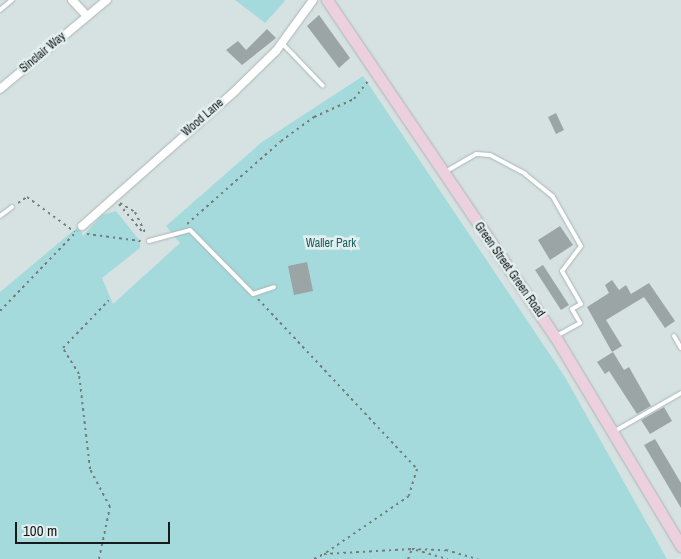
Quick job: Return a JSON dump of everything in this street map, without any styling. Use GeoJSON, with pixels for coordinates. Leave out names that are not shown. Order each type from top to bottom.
{"type":"FeatureCollection","features":[{"type":"Feature","properties":{"kind":"main road","name":"Green Street Green Road"},"geometry":{"type":"LineString","coordinates":[[327,0],[442,174],[556,338],[681,546]]}},
{"type":"Feature","properties":{"kind":"street"},"geometry":{"type":"LineString","coordinates":[[72,0],[86,16]]}},
{"type":"Feature","properties":{"kind":"street","name":"Sinclair Way"},"geometry":{"type":"LineString","coordinates":[[0,89],[106,0]]}},
{"type":"Feature","properties":{"kind":"street","name":"Wood Lane"},"geometry":{"type":"LineString","coordinates":[[82,226],[113,200],[282,43],[313,0]]}},
{"type":"Feature","properties":{"kind":"lane"},"geometry":{"type":"LineString","coordinates":[[0,10],[12,0]]}},
{"type":"Feature","properties":{"kind":"lane"},"geometry":{"type":"LineString","coordinates":[[282,43],[323,86]]}},
{"type":"Feature","properties":{"kind":"lane"},"geometry":{"type":"LineString","coordinates":[[442,174],[476,154],[490,156],[525,174],[553,197],[581,241],[562,271],[581,304],[572,310],[580,323],[556,338]]}},
{"type":"Feature","properties":{"kind":"lane"},"geometry":{"type":"LineString","coordinates":[[0,216],[12,207]]}},
{"type":"Feature","properties":{"kind":"lane"},"geometry":{"type":"LineString","coordinates":[[149,241],[190,230],[253,294],[274,287]]}},
{"type":"Feature","properties":{"kind":"lane"},"geometry":{"type":"LineString","coordinates":[[674,336],[681,348]]}},
{"type":"Feature","properties":{"kind":"lane"},"geometry":{"type":"LineString","coordinates":[[613,432],[681,393]]}},
{"type":"Feature","properties":{"kind":"path"},"geometry":{"type":"LineString","coordinates":[[190,230],[187,224],[280,141],[314,117],[354,99],[366,82]]}},
{"type":"Feature","properties":{"kind":"path"},"geometry":{"type":"LineString","coordinates":[[12,207],[27,197],[76,232],[149,241]]}},
{"type":"Feature","properties":{"kind":"path"},"geometry":{"type":"LineString","coordinates":[[113,200],[135,212],[149,241]]}},
{"type":"Feature","properties":{"kind":"path"},"geometry":{"type":"LineString","coordinates":[[0,310],[82,226]]}},
{"type":"Feature","properties":{"kind":"path"},"geometry":{"type":"LineString","coordinates":[[253,294],[417,469],[409,496],[314,559]]}},
{"type":"Feature","properties":{"kind":"path"},"geometry":{"type":"LineString","coordinates":[[99,559],[110,507],[90,469],[78,374],[63,348],[109,300]]}},
{"type":"Feature","properties":{"kind":"path"},"geometry":{"type":"LineString","coordinates":[[324,554],[412,549],[446,550],[478,559]]}},
{"type":"Feature","properties":{"kind":"path"},"geometry":{"type":"LineString","coordinates":[[408,559],[412,549]]}},
{"type":"Feature","properties":{"kind":"path"},"geometry":{"type":"LineString","coordinates":[[412,549],[448,559]]}},
{"type":"Feature","properties":{"kind":"green space"},"geometry":{"type":"Polygon","coordinates":[[[235,0],[284,0],[285,1],[265,23],[235,0]]]}},
{"type":"Feature","properties":{"kind":"green space","name":"Waller Park"},"geometry":{"type":"Polygon","coordinates":[[[363,76],[565,377],[667,559],[0,559],[0,292],[79,226],[83,236],[102,215],[116,211],[140,241],[140,248],[102,278],[113,304],[180,243],[166,226],[262,142],[363,76]]]}},
{"type":"Feature","properties":{"kind":"building"},"geometry":{"type":"Polygon","coordinates":[[[319,15],[350,58],[339,68],[307,26],[319,15]]]}},
{"type":"Feature","properties":{"kind":"building"},"geometry":{"type":"Polygon","coordinates":[[[267,29],[276,38],[242,65],[226,50],[238,41],[246,50],[267,29]]]}},
{"type":"Feature","properties":{"kind":"building"},"geometry":{"type":"Polygon","coordinates":[[[556,113],[564,130],[556,134],[548,117],[556,113]]]}},
{"type":"Feature","properties":{"kind":"building"},"geometry":{"type":"Polygon","coordinates":[[[560,226],[573,245],[550,260],[538,240],[560,226]]]}},
{"type":"Feature","properties":{"kind":"building"},"geometry":{"type":"Polygon","coordinates":[[[307,262],[313,291],[294,295],[288,266],[307,262]]]}},
{"type":"Feature","properties":{"kind":"building"},"geometry":{"type":"Polygon","coordinates":[[[543,265],[569,305],[561,310],[535,270],[543,265]]]}},
{"type":"Feature","properties":{"kind":"building"},"geometry":{"type":"Polygon","coordinates":[[[612,280],[619,290],[626,285],[631,294],[649,283],[675,321],[665,328],[644,297],[606,320],[622,346],[612,352],[587,307],[609,293],[605,285],[612,280]]]}},
{"type":"Feature","properties":{"kind":"building"},"geometry":{"type":"Polygon","coordinates":[[[613,352],[624,370],[629,367],[651,406],[637,414],[609,371],[605,374],[597,362],[613,352]]]}},
{"type":"Feature","properties":{"kind":"building"},"geometry":{"type":"Polygon","coordinates":[[[664,407],[672,421],[650,434],[641,420],[664,407]]]}},
{"type":"Feature","properties":{"kind":"building"},"geometry":{"type":"Polygon","coordinates":[[[655,439],[681,483],[681,508],[644,445],[655,439]]]}}]}
